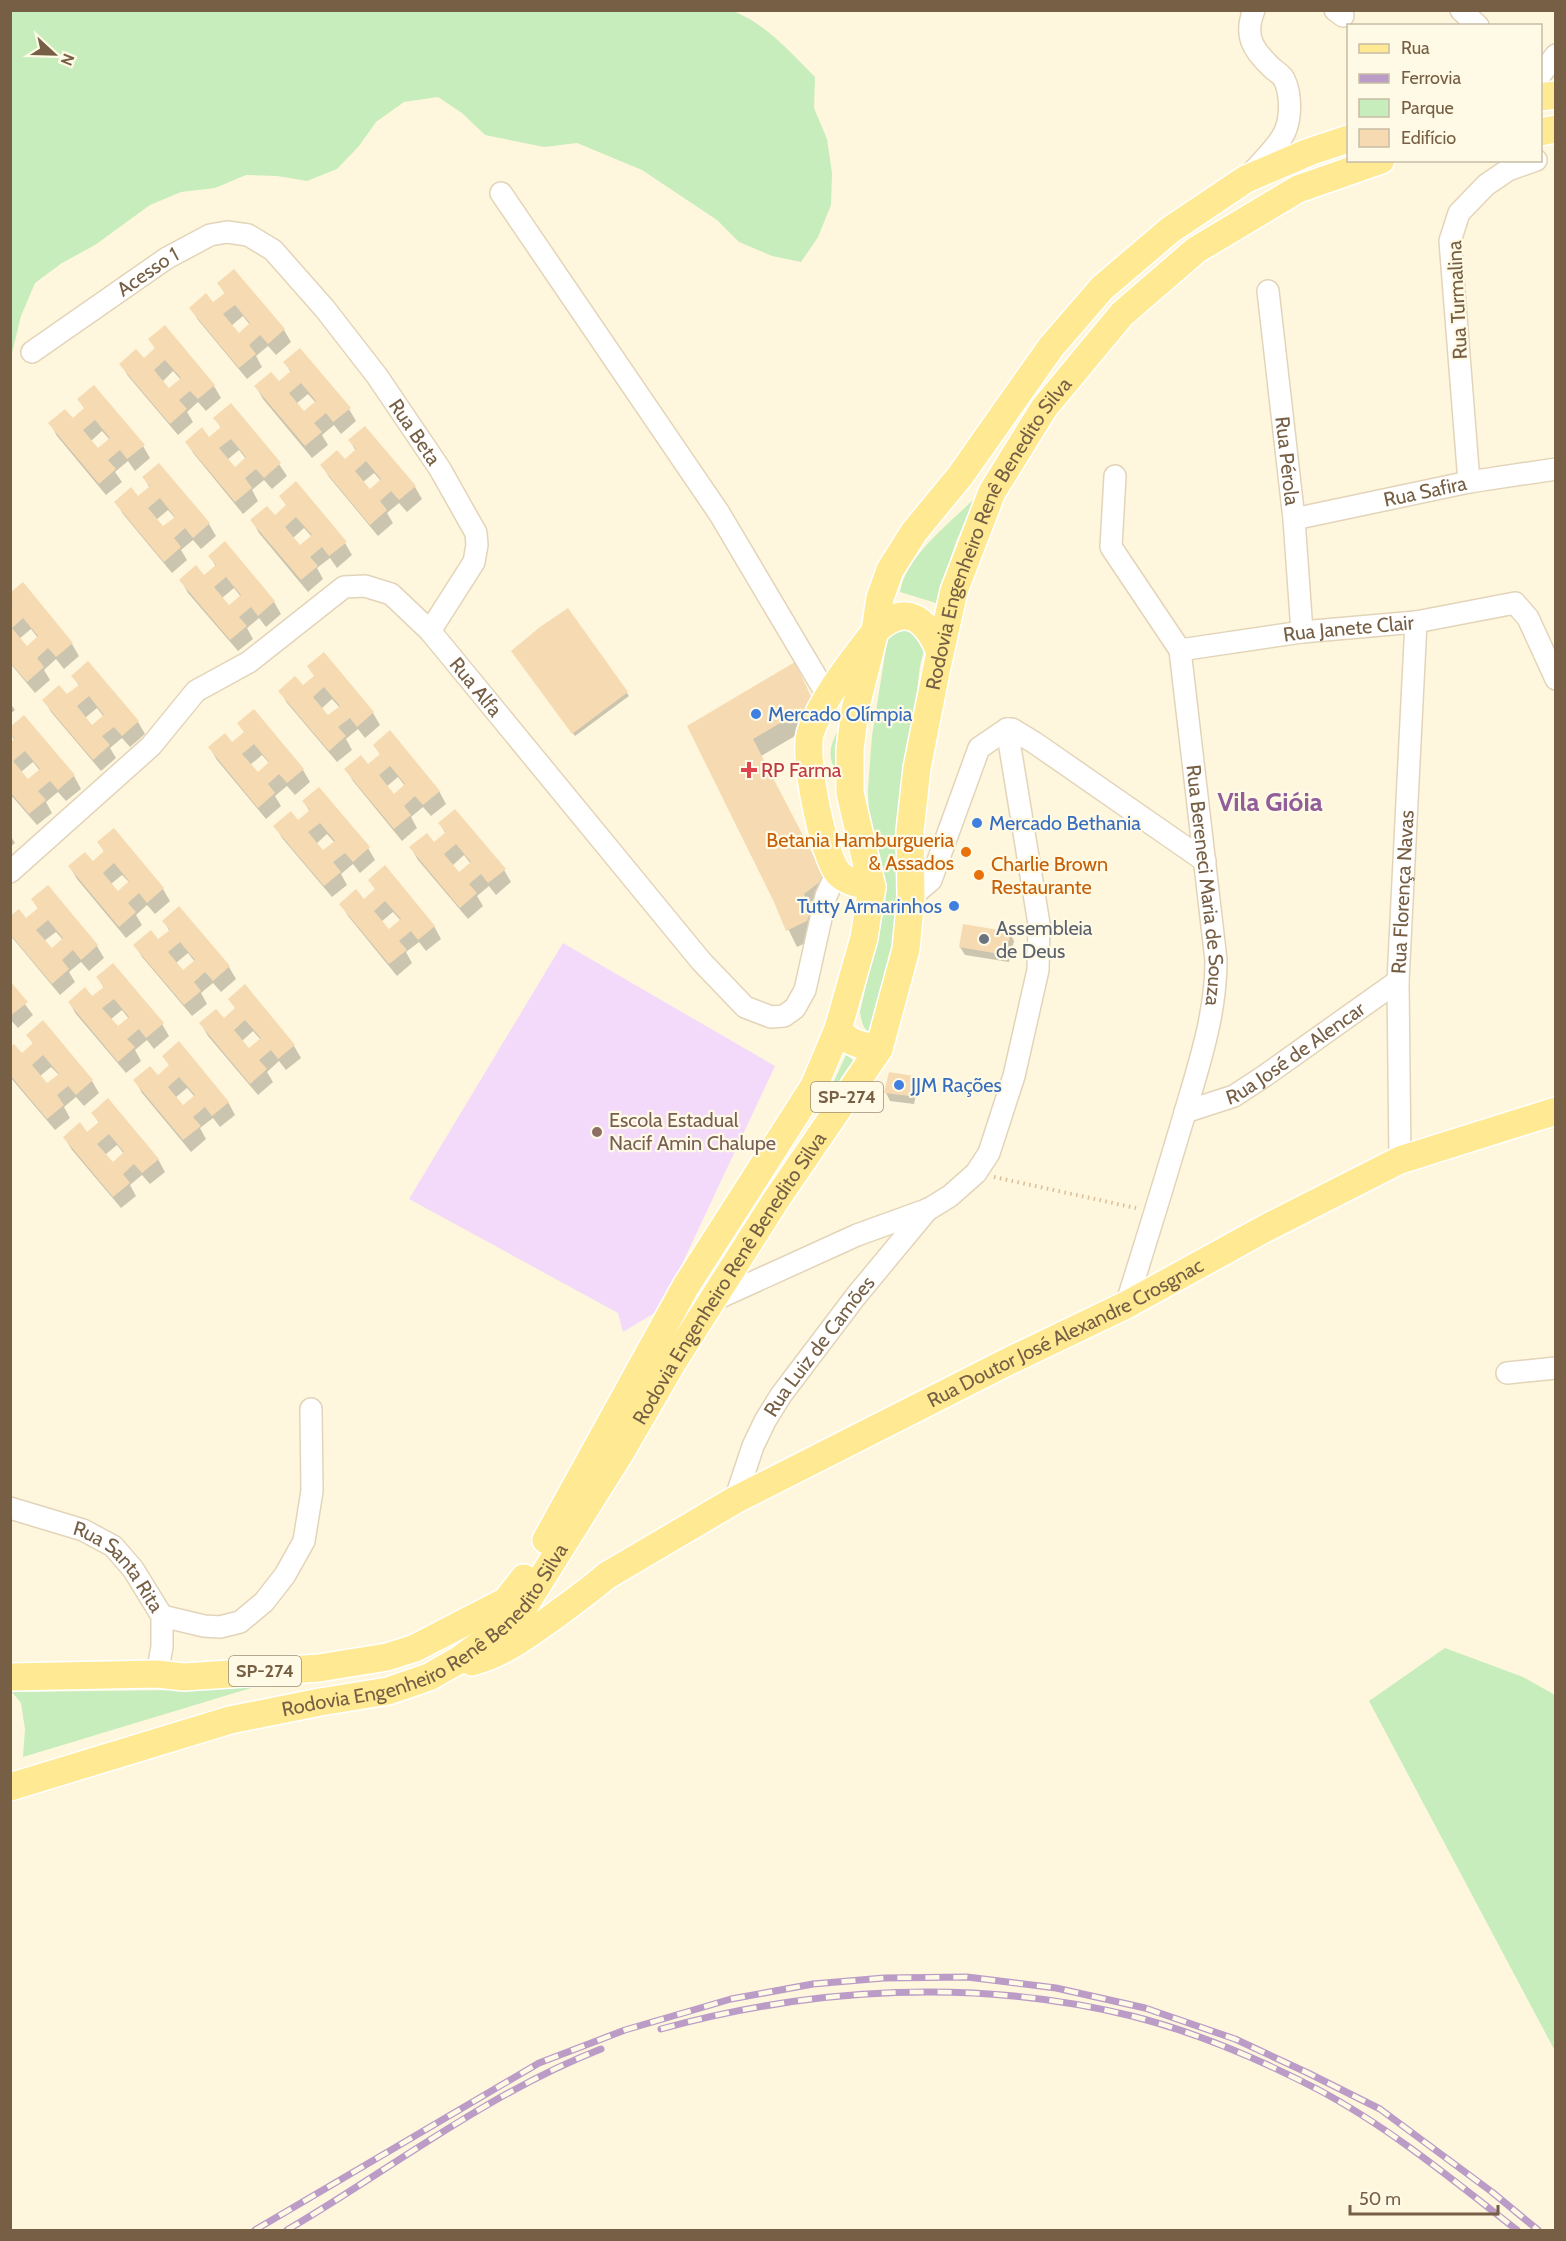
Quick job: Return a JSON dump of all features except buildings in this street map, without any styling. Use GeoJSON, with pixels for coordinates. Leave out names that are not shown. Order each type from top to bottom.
{"type":"FeatureCollection","features":[{"type":"Feature","properties":{"kind":"main road","name":"Rodovia Engenheiro Renê Benedito Silva"},"geometry":{"type":"LineString","coordinates":[[10,1677],[157,1674],[184,1677],[320,1668],[387,1657],[415,1648],[506,1601],[529,1571],[686,1286],[814,1086],[838,1029],[864,938],[872,887],[850,793],[850,749],[855,710],[875,631],[880,598],[890,570],[1051,347],[1110,281],[1170,230],[1246,179],[1309,152],[1347,139]]}},
{"type":"Feature","properties":{"kind":"main road","name":"Rodovia Engenheiro Renê Benedito Silva"},"geometry":{"type":"LineString","coordinates":[[10,1787],[230,1720],[388,1691],[429,1677],[459,1660],[502,1628],[525,1605],[673,1362],[776,1200],[879,1049],[906,949],[911,897],[910,831],[916,778],[940,652],[954,591],[992,492],[1044,408],[1122,314],[1196,250],[1298,189],[1375,162]]}},
{"type":"Feature","properties":{"kind":"main road"},"geometry":{"type":"LineString","coordinates":[[872,887],[847,880],[837,872],[815,804],[807,749],[810,733],[827,695],[875,631],[895,617],[907,615],[924,622],[940,652]]}},
{"type":"Feature","properties":{"kind":"main road"},"geometry":{"type":"LineString","coordinates":[[812,783],[859,833]]}},
{"type":"Feature","properties":{"kind":"main road"},"geometry":{"type":"LineString","coordinates":[[838,1029],[854,1043],[879,1049]]}},
{"type":"Feature","properties":{"kind":"main road","name":"Rua Doutor José Alexandre Crosgnac"},"geometry":{"type":"LineString","coordinates":[[459,1660],[473,1662],[513,1646],[606,1576],[735,1500],[1007,1362],[1126,1305],[1266,1228],[1400,1160],[1556,1111]]}},
{"type":"Feature","properties":{"kind":"main road"},"geometry":{"type":"LineString","coordinates":[[550,1566],[561,1579],[589,1591]]}},
{"type":"Feature","properties":{"kind":"street"},"geometry":{"type":"LineString","coordinates":[[1246,179],[1286,130],[1289,111],[1289,93],[1283,77],[1253,47],[1248,26],[1254,10]]}},
{"type":"Feature","properties":{"kind":"street"},"geometry":{"type":"LineString","coordinates":[[1461,10],[1476,24]]}},
{"type":"Feature","properties":{"kind":"street"},"geometry":{"type":"LineString","coordinates":[[1542,72],[1556,55]]}},
{"type":"Feature","properties":{"kind":"street","name":"Rua Turmalina"},"geometry":{"type":"LineString","coordinates":[[1469,482],[1450,241],[1459,213],[1486,185],[1508,170],[1530,162]]}},
{"type":"Feature","properties":{"kind":"street"},"geometry":{"type":"LineString","coordinates":[[501,193],[719,513],[827,695]]}},
{"type":"Feature","properties":{"kind":"street","name":"Acesso 1"},"geometry":{"type":"LineString","coordinates":[[32,352],[167,258],[210,235],[227,232],[248,235],[273,250]]}},
{"type":"Feature","properties":{"kind":"street","name":"Rua Beta"},"geometry":{"type":"LineString","coordinates":[[273,250],[325,309],[377,376],[441,469],[476,533],[477,545],[474,562],[430,632]]}},
{"type":"Feature","properties":{"kind":"street","name":"Rua Pérola"},"geometry":{"type":"LineString","coordinates":[[1268,291],[1294,519],[1302,632]]}},
{"type":"Feature","properties":{"kind":"street","name":"Rua Safira"},"geometry":{"type":"LineString","coordinates":[[1294,519],[1469,482],[1556,469]]}},
{"type":"Feature","properties":{"kind":"street","name":"Rua Bereneci Maria de Souza"},"geometry":{"type":"LineString","coordinates":[[1115,476],[1111,547],[1180,650],[1216,960],[1216,987],[1211,1020],[1156,1212],[1126,1305]]}},
{"type":"Feature","properties":{"kind":"street","name":"Rua Alfa"},"geometry":{"type":"LineString","coordinates":[[10,872],[151,746],[196,691],[249,662],[344,587],[365,586],[391,594],[430,632],[700,961],[745,1007],[771,1017],[784,1016],[795,1008],[805,990],[826,896],[837,872]]}},
{"type":"Feature","properties":{"kind":"street","name":"Rua Janete Clair"},"geometry":{"type":"LineString","coordinates":[[1180,650],[1302,632],[1416,622],[1515,603],[1528,618],[1556,679]]}},
{"type":"Feature","properties":{"kind":"street","name":"Rua Florença Navas"},"geometry":{"type":"LineString","coordinates":[[1400,1160],[1398,981],[1416,622]]}},
{"type":"Feature","properties":{"kind":"street"},"geometry":{"type":"LineString","coordinates":[[911,897],[931,880],[979,748],[1007,729],[1012,729],[1035,743],[1204,861]]}},
{"type":"Feature","properties":{"kind":"street"},"geometry":{"type":"LineString","coordinates":[[714,1300],[857,1235],[929,1209],[950,1196],[976,1173],[989,1153],[1014,1076],[1040,952],[1039,924],[1007,729]]}},
{"type":"Feature","properties":{"kind":"street","name":"Rua José de Alencar"},"geometry":{"type":"LineString","coordinates":[[1185,1113],[1234,1096],[1398,981]]}},
{"type":"Feature","properties":{"kind":"street","name":"Rua Luiz de Camões"},"geometry":{"type":"LineString","coordinates":[[735,1500],[753,1446],[781,1395],[856,1296],[929,1209]]}},
{"type":"Feature","properties":{"kind":"street"},"geometry":{"type":"LineString","coordinates":[[1507,1373],[1556,1368]]}},
{"type":"Feature","properties":{"kind":"street"},"geometry":{"type":"LineString","coordinates":[[162,1616],[204,1626],[220,1627],[240,1622],[264,1602],[285,1575],[304,1541],[312,1491],[311,1409]]}},
{"type":"Feature","properties":{"kind":"street","name":"Rua Santa Rita"},"geometry":{"type":"LineString","coordinates":[[10,1508],[82,1530],[113,1546],[133,1569],[162,1616],[162,1647],[157,1674]]}},
{"type":"Feature","properties":{"kind":"path"},"geometry":{"type":"LineString","coordinates":[[976,1173],[1156,1212]]}},
{"type":"Feature","properties":{"kind":"shaded area","name":"Escola Estadual Nacif Amin Chalupe"},"geometry":{"type":"Polygon","coordinates":[[[563,943],[775,1066],[661,1309],[623,1332],[618,1313],[409,1199],[563,943]]]}},
{"type":"Feature","properties":{"kind":"green space"},"geometry":{"type":"Polygon","coordinates":[[[11,10],[733,11],[767,31],[815,77],[814,108],[827,139],[832,173],[831,205],[818,237],[801,262],[772,256],[739,242],[717,220],[642,170],[577,143],[544,147],[485,135],[462,113],[438,97],[404,102],[376,122],[359,146],[337,169],[307,181],[277,176],[246,175],[215,188],[181,192],[150,205],[95,245],[62,263],[35,283],[21,316],[11,357],[11,10]]]}},
{"type":"Feature","properties":{"kind":"green space"},"geometry":{"type":"Polygon","coordinates":[[[975,498],[956,542],[936,603],[900,592],[904,579],[920,553],[975,498]]]}},
{"type":"Feature","properties":{"kind":"green space"},"geometry":{"type":"Polygon","coordinates":[[[908,629],[919,640],[924,650],[920,666],[899,841],[898,957],[874,1035],[865,1029],[860,1012],[883,911],[882,869],[869,821],[868,789],[872,736],[887,642],[891,633],[908,629]]]}},
{"type":"Feature","properties":{"kind":"green space"},"geometry":{"type":"Polygon","coordinates":[[[843,722],[840,775],[832,762],[831,748],[843,722]]]}},
{"type":"Feature","properties":{"kind":"green space"},"geometry":{"type":"Polygon","coordinates":[[[846,1055],[858,1063],[810,1134],[846,1055]]]}},
{"type":"Feature","properties":{"kind":"green space"},"geometry":{"type":"Polygon","coordinates":[[[1445,1648],[1523,1677],[1555,1695],[1555,2051],[1369,1701],[1445,1648]]]}},
{"type":"Feature","properties":{"kind":"green space"},"geometry":{"type":"Polygon","coordinates":[[[268,1683],[23,1757],[25,1729],[21,1703],[12,1692],[182,1690],[268,1683]]]}},
{"type":"Feature","properties":{"kind":"railway"},"geometry":{"type":"LineString","coordinates":[[255,2230],[539,2063],[625,2030],[731,1999],[813,1984],[884,1978],[967,1977],[1056,1988],[1145,2008],[1235,2039],[1380,2109],[1492,2192],[1538,2230]]}},
{"type":"Feature","properties":{"kind":"railway"},"geometry":{"type":"LineString","coordinates":[[661,2029],[777,2004],[836,1996],[896,1993],[955,1992],[1015,1996],[1074,2004],[1132,2016],[1226,2047],[1272,2067],[1344,2104],[1445,2173],[1517,2230]]}},
{"type":"Feature","properties":{"kind":"railway"},"geometry":{"type":"LineString","coordinates":[[287,2230],[479,2110],[519,2087],[601,2049]]}},
{"type":"Feature","properties":{"kind":"place","name":"Mercado Olímpia"},"geometry":{"type":"Point","coordinates":[756,714]}},
{"type":"Feature","properties":{"kind":"place","name":"RP Farma"},"geometry":{"type":"Point","coordinates":[749,770]}},
{"type":"Feature","properties":{"kind":"place","name":"Mercado Bethania"},"geometry":{"type":"Point","coordinates":[977,823]}},
{"type":"Feature","properties":{"kind":"place","name":"Betania Hamburgueria & Assados"},"geometry":{"type":"Point","coordinates":[966,852]}},
{"type":"Feature","properties":{"kind":"place","name":"Charlie Brown Restaurante"},"geometry":{"type":"Point","coordinates":[979,875]}},
{"type":"Feature","properties":{"kind":"place","name":"Tutty Armarinhos"},"geometry":{"type":"Point","coordinates":[954,906]}},
{"type":"Feature","properties":{"kind":"place","name":"Assembleia de Deus"},"geometry":{"type":"Point","coordinates":[984,939]}},
{"type":"Feature","properties":{"kind":"place","name":"JJM Rações"},"geometry":{"type":"Point","coordinates":[899,1085]}},
{"type":"Feature","properties":{"kind":"place","name":"Escola Estadual Nacif Amin Chalupe"},"geometry":{"type":"Point","coordinates":[597,1132]}},
{"type":"Feature","properties":{"kind":"district","name":"Vila Gióia"},"geometry":{"type":"Point","coordinates":[1270,802]}}]}
